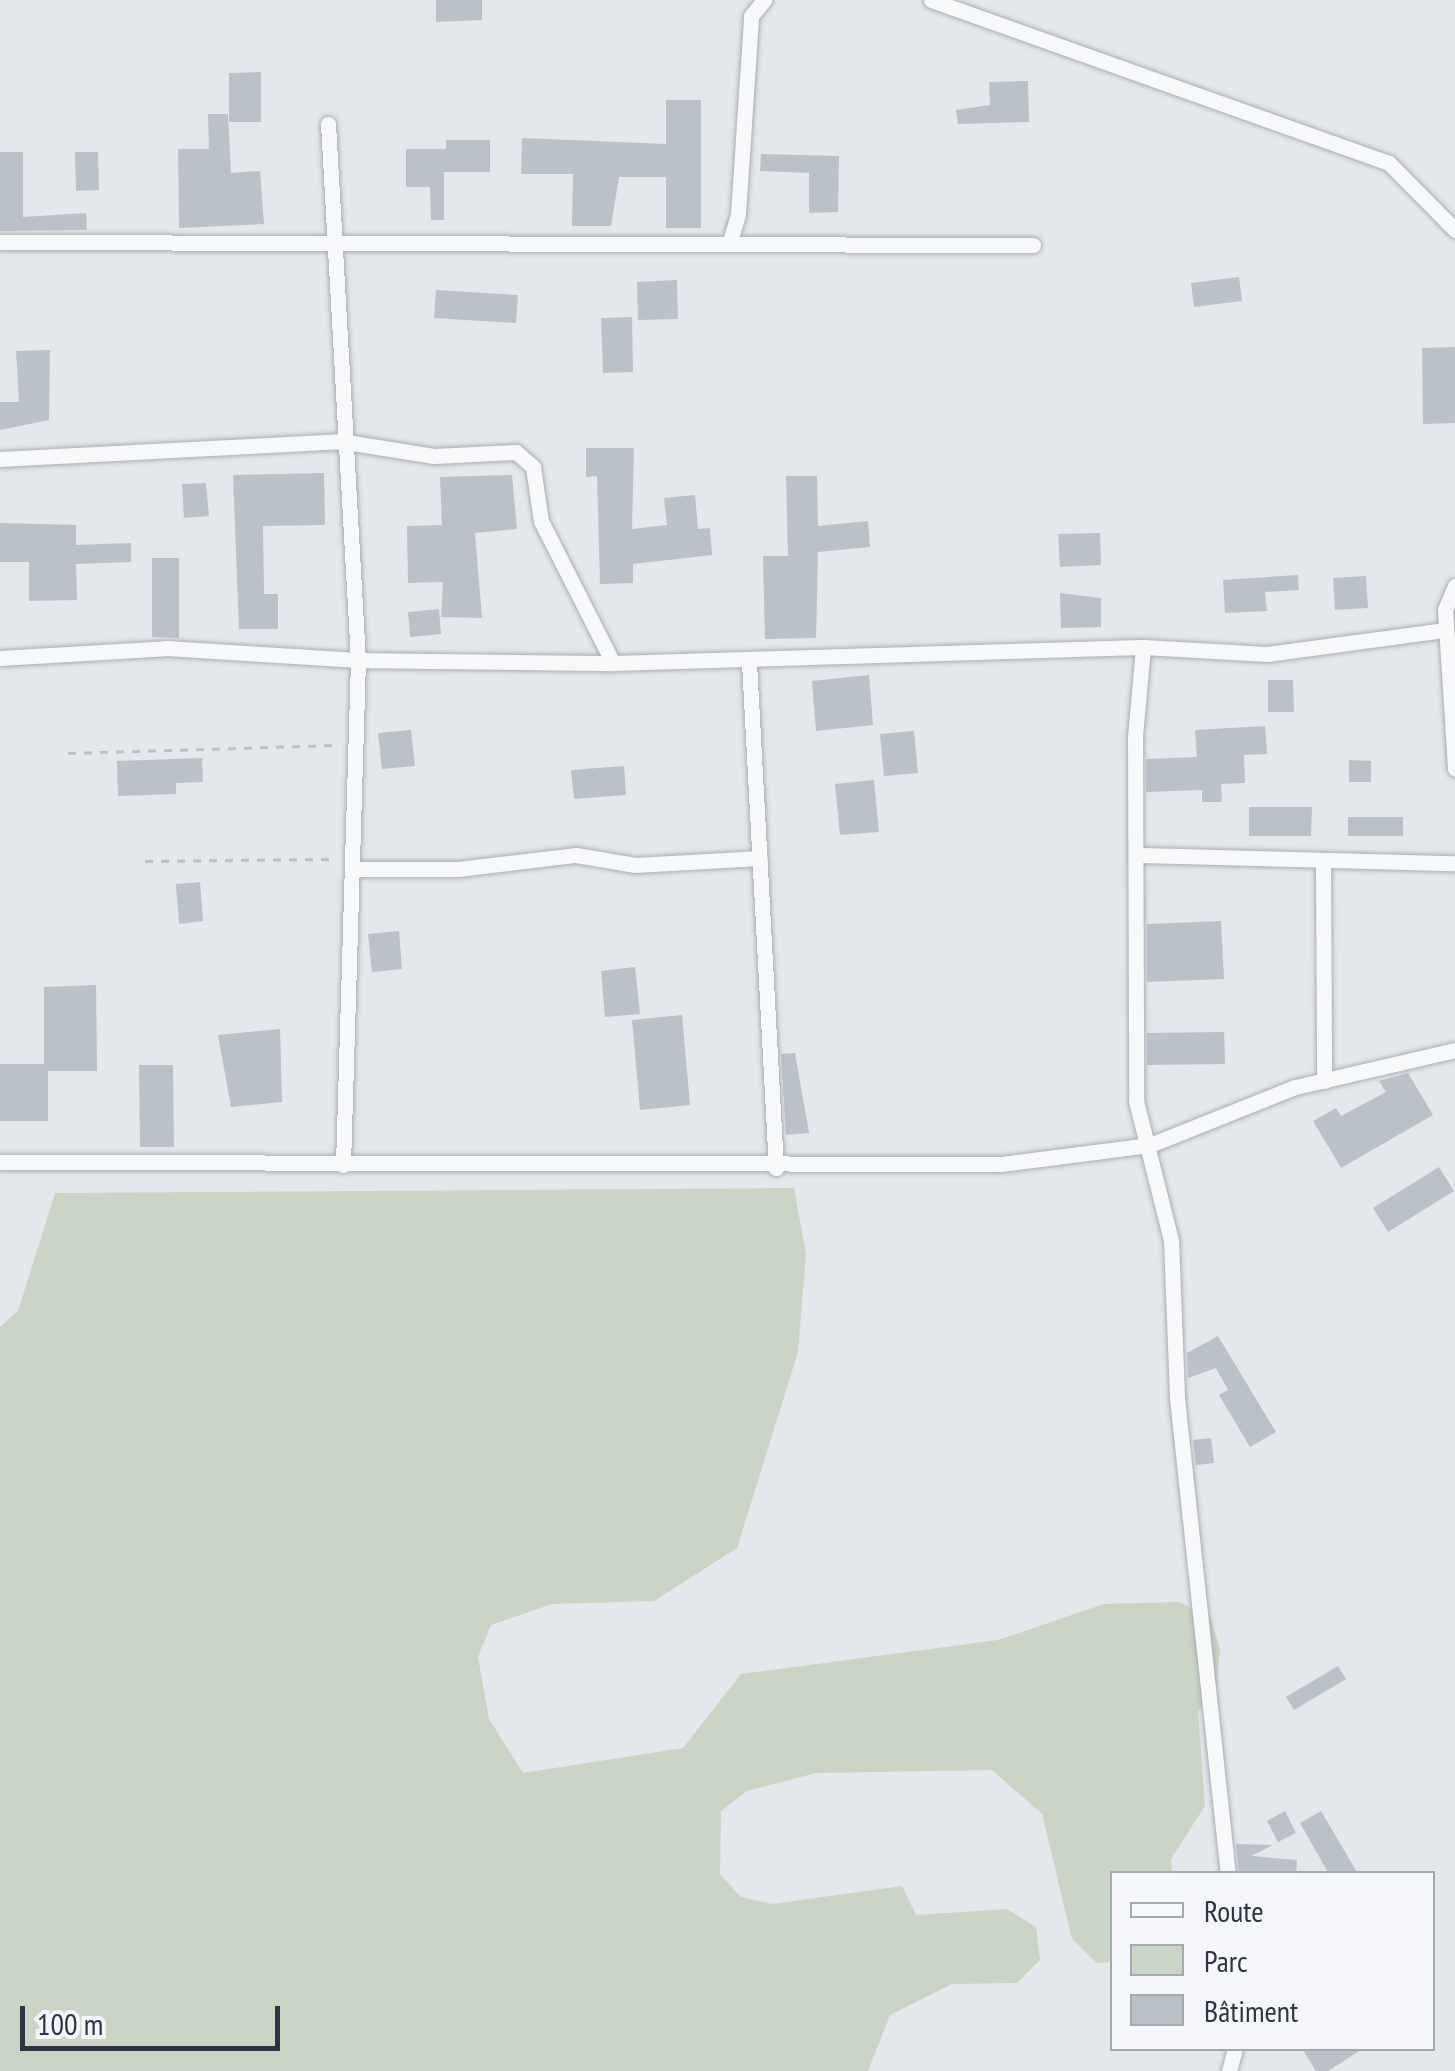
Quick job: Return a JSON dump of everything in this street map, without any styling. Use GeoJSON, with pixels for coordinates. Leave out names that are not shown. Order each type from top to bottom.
{"type":"FeatureCollection","features":[{"type":"Feature","properties":{"kind":"street"},"geometry":{"type":"LineString","coordinates":[[729,244],[738,214],[750,16],[764,0]]}},
{"type":"Feature","properties":{"kind":"street"},"geometry":{"type":"LineString","coordinates":[[931,0],[1389,163],[1455,230]]}},
{"type":"Feature","properties":{"kind":"street"},"geometry":{"type":"LineString","coordinates":[[328,124],[340,243],[340,442],[358,660],[356,864],[343,1165]]}},
{"type":"Feature","properties":{"kind":"street"},"geometry":{"type":"LineString","coordinates":[[0,242],[1032,245]]}},
{"type":"Feature","properties":{"kind":"street"},"geometry":{"type":"LineString","coordinates":[[0,458],[340,442],[434,456],[516,452],[533,467],[540,521],[613,663]]}},
{"type":"Feature","properties":{"kind":"street"},"geometry":{"type":"LineString","coordinates":[[1455,586],[1444,630],[1455,769]]}},
{"type":"Feature","properties":{"kind":"street"},"geometry":{"type":"LineString","coordinates":[[0,658],[166,648],[358,660],[613,663],[750,662],[848,652],[1143,646],[1266,654],[1444,630]]}},
{"type":"Feature","properties":{"kind":"street"},"geometry":{"type":"LineString","coordinates":[[1143,646],[1135,736],[1140,855],[1136,1101],[1171,1240],[1177,1398],[1228,1871]]}},
{"type":"Feature","properties":{"kind":"street"},"geometry":{"type":"LineString","coordinates":[[750,662],[776,1168]]}},
{"type":"Feature","properties":{"kind":"street"},"geometry":{"type":"LineString","coordinates":[[356,864],[458,869],[576,855],[635,865],[760,858]]}},
{"type":"Feature","properties":{"kind":"street"},"geometry":{"type":"LineString","coordinates":[[1140,855],[1455,864]]}},
{"type":"Feature","properties":{"kind":"street"},"geometry":{"type":"LineString","coordinates":[[1323,860],[1324,1080]]}},
{"type":"Feature","properties":{"kind":"street"},"geometry":{"type":"LineString","coordinates":[[0,1162],[776,1168],[1001,1164],[1150,1145],[1324,1080],[1455,1050]]}},
{"type":"Feature","properties":{"kind":"path"},"geometry":{"type":"LineString","coordinates":[[68,753],[359,744]]}},
{"type":"Feature","properties":{"kind":"path"},"geometry":{"type":"LineString","coordinates":[[145,861],[356,864]]}},
{"type":"Feature","properties":{"kind":"green space"},"geometry":{"type":"Polygon","coordinates":[[[794,1188],[806,1254],[798,1352],[737,1548],[654,1601],[552,1604],[491,1625],[478,1657],[489,1719],[523,1773],[683,1748],[741,1674],[998,1640],[1104,1604],[1179,1602],[1211,1618],[1220,1649],[1217,1684],[1198,1712],[1205,1806],[1171,1859],[1172,1871],[1110,1871],[1110,1962],[1097,1963],[1072,1939],[1042,1814],[992,1770],[816,1773],[747,1791],[721,1811],[720,1874],[741,1897],[772,1904],[902,1886],[916,1915],[1007,1909],[1036,1927],[1040,1960],[1017,1983],[952,1984],[890,2015],[868,2071],[0,2071],[0,1327],[18,1311],[55,1193],[794,1188]]]}},
{"type":"Feature","properties":{"kind":"building"},"geometry":{"type":"Polygon","coordinates":[[[436,0],[482,0],[482,20],[436,22],[436,0]]]}},
{"type":"Feature","properties":{"kind":"building"},"geometry":{"type":"Polygon","coordinates":[[[261,72],[261,122],[229,122],[229,73],[261,72]]]}},
{"type":"Feature","properties":{"kind":"building"},"geometry":{"type":"Polygon","coordinates":[[[1028,81],[1029,122],[958,124],[956,110],[990,105],[989,82],[1028,81]]]}},
{"type":"Feature","properties":{"kind":"building"},"geometry":{"type":"Polygon","coordinates":[[[666,100],[701,100],[701,228],[666,228],[666,177],[619,177],[611,226],[572,226],[573,174],[521,174],[522,138],[666,144],[666,100]]]}},
{"type":"Feature","properties":{"kind":"building"},"geometry":{"type":"Polygon","coordinates":[[[208,114],[228,114],[231,173],[260,171],[264,224],[179,228],[178,149],[209,149],[208,114]]]}},
{"type":"Feature","properties":{"kind":"building"},"geometry":{"type":"Polygon","coordinates":[[[446,140],[490,140],[490,172],[444,172],[444,220],[431,220],[430,187],[406,187],[406,149],[446,149],[446,140]]]}},
{"type":"Feature","properties":{"kind":"building"},"geometry":{"type":"Polygon","coordinates":[[[0,152],[23,152],[23,217],[86,213],[87,230],[0,231],[0,152]]]}},
{"type":"Feature","properties":{"kind":"building"},"geometry":{"type":"Polygon","coordinates":[[[75,152],[98,152],[99,190],[76,191],[75,152]]]}},
{"type":"Feature","properties":{"kind":"building"},"geometry":{"type":"Polygon","coordinates":[[[761,154],[839,156],[838,212],[809,213],[809,173],[760,171],[761,154]]]}},
{"type":"Feature","properties":{"kind":"building"},"geometry":{"type":"Polygon","coordinates":[[[1239,277],[1242,301],[1194,307],[1191,283],[1239,277]]]}},
{"type":"Feature","properties":{"kind":"building"},"geometry":{"type":"Polygon","coordinates":[[[677,280],[678,319],[638,320],[637,282],[677,280]]]}},
{"type":"Feature","properties":{"kind":"building"},"geometry":{"type":"Polygon","coordinates":[[[436,290],[518,295],[516,323],[434,318],[436,290]]]}},
{"type":"Feature","properties":{"kind":"building"},"geometry":{"type":"Polygon","coordinates":[[[632,317],[633,372],[603,373],[601,318],[632,317]]]}},
{"type":"Feature","properties":{"kind":"building"},"geometry":{"type":"Polygon","coordinates":[[[1455,347],[1455,423],[1423,424],[1422,348],[1455,347]]]}},
{"type":"Feature","properties":{"kind":"building"},"geometry":{"type":"Polygon","coordinates":[[[50,350],[49,420],[0,430],[0,402],[19,402],[16,351],[50,350]]]}},
{"type":"Feature","properties":{"kind":"building"},"geometry":{"type":"Polygon","coordinates":[[[586,448],[634,448],[632,529],[667,525],[664,498],[695,495],[698,529],[710,528],[712,555],[633,564],[633,583],[600,584],[597,476],[586,477],[586,448]]]}},
{"type":"Feature","properties":{"kind":"building"},"geometry":{"type":"Polygon","coordinates":[[[324,473],[325,525],[263,526],[264,594],[278,594],[278,629],[239,629],[233,475],[324,473]]]}},
{"type":"Feature","properties":{"kind":"building"},"geometry":{"type":"Polygon","coordinates":[[[512,475],[517,529],[475,533],[482,618],[441,617],[443,582],[408,583],[407,526],[442,525],[440,477],[512,475]]]}},
{"type":"Feature","properties":{"kind":"building"},"geometry":{"type":"Polygon","coordinates":[[[786,476],[817,476],[818,526],[868,521],[870,547],[818,552],[816,638],[765,639],[763,556],[788,556],[786,476]]]}},
{"type":"Feature","properties":{"kind":"building"},"geometry":{"type":"Polygon","coordinates":[[[206,483],[209,516],[184,518],[182,484],[206,483]]]}},
{"type":"Feature","properties":{"kind":"building"},"geometry":{"type":"Polygon","coordinates":[[[0,523],[76,525],[76,545],[131,543],[131,562],[76,564],[77,600],[29,601],[29,562],[0,562],[0,523]]]}},
{"type":"Feature","properties":{"kind":"building"},"geometry":{"type":"Polygon","coordinates":[[[1100,533],[1101,565],[1060,567],[1058,534],[1100,533]]]}},
{"type":"Feature","properties":{"kind":"building"},"geometry":{"type":"Polygon","coordinates":[[[152,558],[179,558],[179,638],[152,637],[152,558]]]}},
{"type":"Feature","properties":{"kind":"building"},"geometry":{"type":"Polygon","coordinates":[[[1298,575],[1299,590],[1265,592],[1267,611],[1225,613],[1223,580],[1298,575]]]}},
{"type":"Feature","properties":{"kind":"building"},"geometry":{"type":"Polygon","coordinates":[[[1366,576],[1368,608],[1335,610],[1333,578],[1366,576]]]}},
{"type":"Feature","properties":{"kind":"building"},"geometry":{"type":"Polygon","coordinates":[[[1060,593],[1101,598],[1101,627],[1061,628],[1060,593]]]}},
{"type":"Feature","properties":{"kind":"building"},"geometry":{"type":"Polygon","coordinates":[[[439,609],[441,634],[410,637],[408,612],[439,609]]]}},
{"type":"Feature","properties":{"kind":"building"},"geometry":{"type":"Polygon","coordinates":[[[869,675],[873,725],[816,731],[812,681],[869,675]]]}},
{"type":"Feature","properties":{"kind":"building"},"geometry":{"type":"Polygon","coordinates":[[[1268,680],[1293,680],[1294,712],[1268,712],[1268,680]]]}},
{"type":"Feature","properties":{"kind":"building"},"geometry":{"type":"Polygon","coordinates":[[[1265,726],[1267,754],[1244,755],[1245,783],[1221,784],[1222,802],[1202,802],[1202,790],[1146,792],[1146,759],[1197,757],[1195,730],[1265,726]]]}},
{"type":"Feature","properties":{"kind":"building"},"geometry":{"type":"Polygon","coordinates":[[[411,730],[415,766],[382,769],[378,733],[411,730]]]}},
{"type":"Feature","properties":{"kind":"building"},"geometry":{"type":"Polygon","coordinates":[[[914,731],[918,773],[884,776],[880,734],[914,731]]]}},
{"type":"Feature","properties":{"kind":"building"},"geometry":{"type":"Polygon","coordinates":[[[202,758],[203,782],[176,783],[176,794],[118,796],[117,761],[202,758]]]}},
{"type":"Feature","properties":{"kind":"building"},"geometry":{"type":"Polygon","coordinates":[[[1349,760],[1371,761],[1371,782],[1349,782],[1349,760]]]}},
{"type":"Feature","properties":{"kind":"building"},"geometry":{"type":"Polygon","coordinates":[[[624,766],[626,795],[574,799],[571,770],[624,766]]]}},
{"type":"Feature","properties":{"kind":"building"},"geometry":{"type":"Polygon","coordinates":[[[874,780],[879,832],[840,835],[835,784],[874,780]]]}},
{"type":"Feature","properties":{"kind":"building"},"geometry":{"type":"Polygon","coordinates":[[[1249,807],[1312,807],[1311,836],[1249,836],[1249,807]]]}},
{"type":"Feature","properties":{"kind":"building"},"geometry":{"type":"Polygon","coordinates":[[[1348,817],[1403,817],[1403,836],[1348,836],[1348,817]]]}},
{"type":"Feature","properties":{"kind":"building"},"geometry":{"type":"Polygon","coordinates":[[[200,882],[203,921],[179,924],[176,884],[200,882]]]}},
{"type":"Feature","properties":{"kind":"building"},"geometry":{"type":"Polygon","coordinates":[[[1221,921],[1224,979],[1147,982],[1147,924],[1221,921]]]}},
{"type":"Feature","properties":{"kind":"building"},"geometry":{"type":"Polygon","coordinates":[[[399,931],[402,969],[372,972],[368,934],[399,931]]]}},
{"type":"Feature","properties":{"kind":"building"},"geometry":{"type":"Polygon","coordinates":[[[635,967],[640,1014],[605,1017],[601,971],[635,967]]]}},
{"type":"Feature","properties":{"kind":"building"},"geometry":{"type":"Polygon","coordinates":[[[96,985],[97,1071],[48,1071],[48,1121],[0,1121],[0,1064],[44,1064],[44,987],[96,985]]]}},
{"type":"Feature","properties":{"kind":"building"},"geometry":{"type":"Polygon","coordinates":[[[682,1015],[690,1105],[640,1110],[632,1020],[682,1015]]]}},
{"type":"Feature","properties":{"kind":"building"},"geometry":{"type":"Polygon","coordinates":[[[280,1029],[282,1102],[231,1107],[218,1035],[280,1029]]]}},
{"type":"Feature","properties":{"kind":"building"},"geometry":{"type":"Polygon","coordinates":[[[1224,1032],[1225,1064],[1147,1065],[1147,1033],[1224,1032]]]}},
{"type":"Feature","properties":{"kind":"building"},"geometry":{"type":"Polygon","coordinates":[[[795,1053],[809,1133],[786,1135],[781,1054],[795,1053]]]}},
{"type":"Feature","properties":{"kind":"building"},"geometry":{"type":"Polygon","coordinates":[[[139,1065],[173,1065],[174,1147],[140,1147],[139,1065]]]}},
{"type":"Feature","properties":{"kind":"building"},"geometry":{"type":"Polygon","coordinates":[[[1408,1073],[1433,1115],[1341,1168],[1313,1121],[1336,1108],[1341,1116],[1386,1092],[1379,1081],[1408,1073]]]}},
{"type":"Feature","properties":{"kind":"building"},"geometry":{"type":"Polygon","coordinates":[[[1439,1167],[1454,1191],[1388,1232],[1373,1208],[1439,1167]]]}},
{"type":"Feature","properties":{"kind":"building"},"geometry":{"type":"Polygon","coordinates":[[[1218,1336],[1276,1432],[1250,1447],[1219,1395],[1228,1390],[1216,1368],[1188,1378],[1187,1353],[1218,1336]]]}},
{"type":"Feature","properties":{"kind":"building"},"geometry":{"type":"Polygon","coordinates":[[[1211,1438],[1214,1463],[1196,1465],[1193,1440],[1211,1438]]]}},
{"type":"Feature","properties":{"kind":"building"},"geometry":{"type":"Polygon","coordinates":[[[1338,1666],[1346,1679],[1294,1710],[1286,1697],[1338,1666]]]}},
{"type":"Feature","properties":{"kind":"building"},"geometry":{"type":"Polygon","coordinates":[[[1285,1811],[1296,1833],[1278,1842],[1267,1821],[1285,1811]]]}},
{"type":"Feature","properties":{"kind":"building"},"geometry":{"type":"Polygon","coordinates":[[[1321,1811],[1356,1871],[1327,1871],[1300,1823],[1321,1811]]]}},
{"type":"Feature","properties":{"kind":"building"},"geometry":{"type":"Polygon","coordinates":[[[1236,1844],[1273,1845],[1251,1856],[1297,1860],[1296,1871],[1239,1871],[1236,1844]]]}},
{"type":"Feature","properties":{"kind":"building"},"geometry":{"type":"Polygon","coordinates":[[[1304,2051],[1359,2051],[1328,2071],[1316,2071],[1304,2051]]]}}]}
